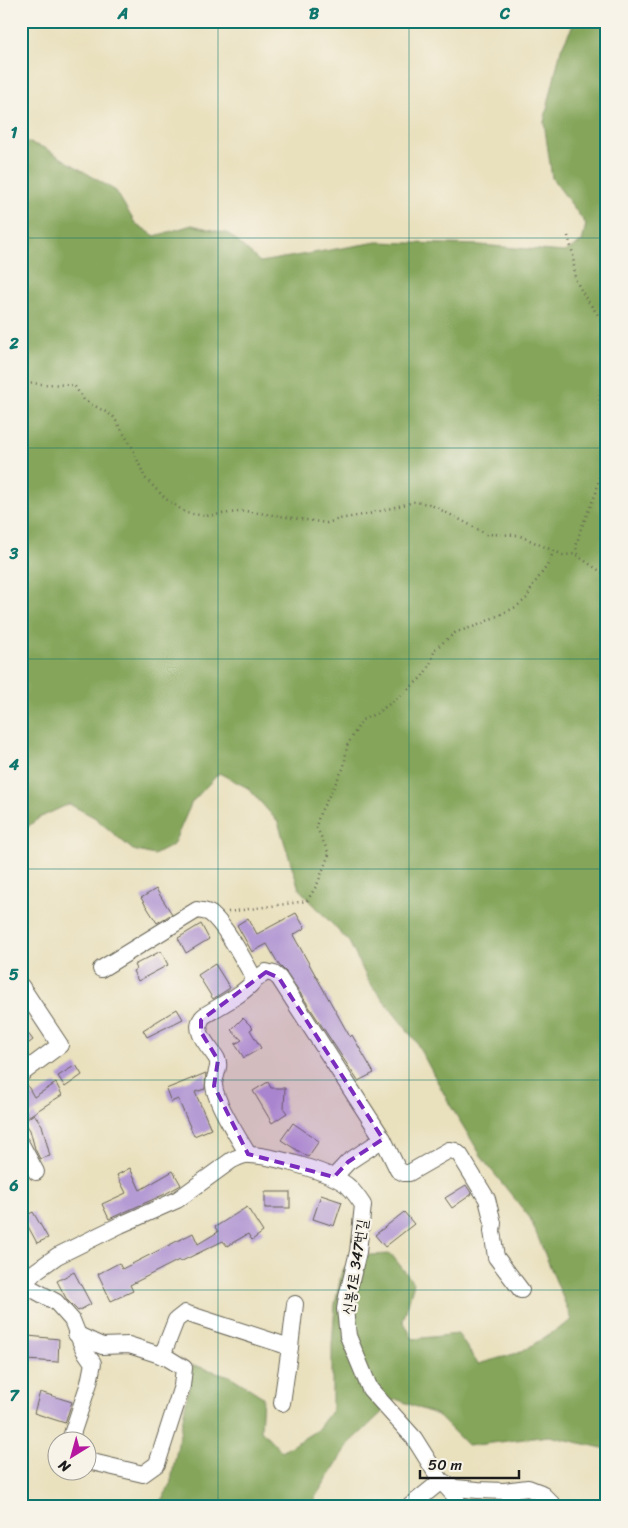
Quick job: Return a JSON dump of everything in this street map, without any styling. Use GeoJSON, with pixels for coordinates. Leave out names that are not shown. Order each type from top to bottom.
{"type":"FeatureCollection","features":[{"type":"Feature","properties":{"kind":"street"},"geometry":{"type":"LineString","coordinates":[[101,969],[197,910],[206,911],[216,920],[237,949],[255,980]]}},
{"type":"Feature","properties":{"kind":"street"},"geometry":{"type":"LineString","coordinates":[[73,1430],[93,1363],[76,1334],[72,1320],[56,1302],[22,1283],[57,1256],[120,1224],[177,1200],[232,1160],[248,1154],[232,1128],[217,1096],[214,1086],[215,1074],[219,1068],[218,1060],[206,1043],[200,1025],[205,1016],[244,990],[266,972],[274,974],[279,978],[383,1139],[398,1170],[409,1173],[449,1150],[455,1151],[460,1155],[487,1199],[494,1223],[492,1231],[496,1257],[521,1290]]}},
{"type":"Feature","properties":{"kind":"street"},"geometry":{"type":"LineString","coordinates":[[21,986],[60,1045],[21,1074]]}},
{"type":"Feature","properties":{"kind":"street"},"geometry":{"type":"LineString","coordinates":[[334,1177],[348,1162],[383,1139]]}},
{"type":"Feature","properties":{"kind":"street"},"geometry":{"type":"LineString","coordinates":[[21,1144],[36,1172]]}},
{"type":"Feature","properties":{"kind":"street","name":"신봉1로 347번길"},"geometry":{"type":"LineString","coordinates":[[248,1154],[278,1160],[334,1177],[349,1186],[363,1205],[358,1252],[346,1309],[348,1336],[352,1349],[370,1389],[414,1438],[442,1481],[454,1495],[460,1507]]}},
{"type":"Feature","properties":{"kind":"street"},"geometry":{"type":"LineString","coordinates":[[282,1403],[295,1304]]}},
{"type":"Feature","properties":{"kind":"street"},"geometry":{"type":"LineString","coordinates":[[162,1356],[176,1320],[185,1314],[290,1347]]}},
{"type":"Feature","properties":{"kind":"street"},"geometry":{"type":"LineString","coordinates":[[76,1334],[102,1346],[129,1345],[162,1356],[184,1368],[182,1386],[157,1464],[143,1474],[98,1463]]}},
{"type":"Feature","properties":{"kind":"street"},"geometry":{"type":"LineString","coordinates":[[409,1507],[442,1481],[455,1488],[485,1490],[528,1488],[541,1493],[555,1507]]}},
{"type":"Feature","properties":{"kind":"path"},"geometry":{"type":"LineString","coordinates":[[568,236],[573,254],[575,279],[585,297],[607,326]]}},
{"type":"Feature","properties":{"kind":"path"},"geometry":{"type":"LineString","coordinates":[[607,371],[601,381],[598,400],[607,435]]}},
{"type":"Feature","properties":{"kind":"path"},"geometry":{"type":"LineString","coordinates":[[21,381],[39,384],[74,385],[84,400],[113,416],[132,447],[145,478],[166,500],[186,513],[206,516],[245,511],[328,523],[339,518],[369,514],[414,502],[429,504],[486,534],[518,535],[563,555],[575,554],[607,576]]}},
{"type":"Feature","properties":{"kind":"path"},"geometry":{"type":"LineString","coordinates":[[578,556],[576,546],[578,539],[596,493],[600,474],[607,464]]}},
{"type":"Feature","properties":{"kind":"path"},"geometry":{"type":"LineString","coordinates":[[222,912],[306,901],[317,885],[329,854],[316,826],[320,813],[344,767],[348,746],[362,720],[377,713],[422,677],[430,665],[435,649],[456,632],[476,626],[516,607],[527,598],[554,551]]}},
{"type":"Feature","properties":{"kind":"highlighted area"},"geometry":{"type":"Polygon","coordinates":[[[266,972],[279,978],[383,1139],[348,1162],[334,1177],[248,1154],[214,1086],[218,1060],[201,1032],[201,1020],[266,972]]]}},
{"type":"Feature","properties":{"kind":"green space"},"geometry":{"type":"Polygon","coordinates":[[[575,21],[607,21],[607,1449],[549,1436],[468,1446],[437,1415],[396,1399],[349,1444],[309,1507],[161,1507],[160,1502],[170,1486],[193,1365],[230,1376],[263,1397],[261,1430],[282,1452],[317,1430],[332,1410],[332,1346],[335,1304],[342,1270],[370,1255],[391,1254],[414,1283],[403,1321],[413,1339],[458,1334],[478,1364],[521,1352],[572,1320],[530,1218],[485,1162],[450,1105],[415,1040],[369,982],[349,942],[299,889],[278,822],[248,788],[219,773],[192,802],[173,845],[154,855],[133,850],[94,817],[69,804],[39,818],[21,832],[21,140],[45,148],[116,191],[135,223],[155,236],[192,225],[229,234],[260,262],[377,242],[480,245],[564,252],[582,242],[586,224],[552,178],[544,122],[561,49],[575,21]]]}},
{"type":"Feature","properties":{"kind":"building"},"geometry":{"type":"Polygon","coordinates":[[[156,889],[172,914],[157,923],[141,898],[156,889]]]}},
{"type":"Feature","properties":{"kind":"building"},"geometry":{"type":"Polygon","coordinates":[[[296,913],[305,928],[293,935],[350,1037],[352,1035],[374,1073],[358,1081],[287,973],[279,965],[267,944],[252,952],[237,925],[248,918],[257,934],[296,913]]]}},
{"type":"Feature","properties":{"kind":"building"},"geometry":{"type":"Polygon","coordinates":[[[201,924],[209,939],[186,953],[178,938],[201,924]]]}},
{"type":"Feature","properties":{"kind":"building"},"geometry":{"type":"Polygon","coordinates":[[[161,951],[168,965],[138,981],[133,971],[136,969],[134,965],[161,951]]]}},
{"type":"Feature","properties":{"kind":"building"},"geometry":{"type":"Polygon","coordinates":[[[215,964],[230,988],[213,999],[198,975],[215,964]]]}},
{"type":"Feature","properties":{"kind":"building"},"geometry":{"type":"Polygon","coordinates":[[[177,1009],[183,1019],[147,1037],[143,1030],[177,1009]]]}},
{"type":"Feature","properties":{"kind":"building"},"geometry":{"type":"Polygon","coordinates":[[[243,1018],[253,1028],[250,1030],[261,1048],[244,1058],[235,1044],[242,1040],[231,1030],[243,1018]]]}},
{"type":"Feature","properties":{"kind":"building"},"geometry":{"type":"Polygon","coordinates":[[[21,1024],[33,1040],[21,1049],[21,1024]]]}},
{"type":"Feature","properties":{"kind":"building"},"geometry":{"type":"Polygon","coordinates":[[[76,1065],[82,1075],[65,1087],[58,1076],[76,1065]]]}},
{"type":"Feature","properties":{"kind":"building"},"geometry":{"type":"Polygon","coordinates":[[[206,1073],[205,1089],[195,1092],[211,1129],[194,1136],[178,1099],[171,1102],[166,1089],[206,1073]]]}},
{"type":"Feature","properties":{"kind":"building"},"geometry":{"type":"Polygon","coordinates":[[[268,1082],[271,1088],[285,1088],[284,1109],[287,1113],[272,1123],[253,1091],[268,1082]]]}},
{"type":"Feature","properties":{"kind":"building"},"geometry":{"type":"Polygon","coordinates":[[[26,1083],[34,1097],[56,1083],[62,1095],[29,1116],[21,1104],[21,1084],[26,1083]]]}},
{"type":"Feature","properties":{"kind":"building"},"geometry":{"type":"Polygon","coordinates":[[[34,1114],[42,1125],[50,1156],[40,1159],[30,1130],[24,1121],[34,1114]]]}},
{"type":"Feature","properties":{"kind":"building"},"geometry":{"type":"Polygon","coordinates":[[[293,1123],[319,1141],[308,1157],[281,1140],[293,1123]]]}},
{"type":"Feature","properties":{"kind":"building"},"geometry":{"type":"Polygon","coordinates":[[[130,1168],[140,1190],[173,1171],[181,1185],[109,1219],[102,1204],[126,1193],[117,1175],[130,1168]]]}},
{"type":"Feature","properties":{"kind":"building"},"geometry":{"type":"Polygon","coordinates":[[[466,1185],[472,1194],[452,1208],[445,1198],[466,1185]]]}},
{"type":"Feature","properties":{"kind":"building"},"geometry":{"type":"Polygon","coordinates":[[[265,1192],[290,1192],[290,1208],[265,1208],[265,1192]]]}},
{"type":"Feature","properties":{"kind":"building"},"geometry":{"type":"Polygon","coordinates":[[[321,1195],[342,1202],[334,1226],[313,1219],[321,1195]]]}},
{"type":"Feature","properties":{"kind":"building"},"geometry":{"type":"Polygon","coordinates":[[[247,1207],[263,1232],[252,1240],[248,1234],[227,1246],[223,1241],[180,1262],[179,1260],[130,1285],[133,1291],[111,1301],[98,1274],[119,1263],[122,1269],[193,1233],[198,1244],[218,1232],[215,1227],[247,1207]]]}},
{"type":"Feature","properties":{"kind":"building"},"geometry":{"type":"Polygon","coordinates":[[[33,1212],[48,1238],[37,1243],[23,1217],[33,1212]]]}},
{"type":"Feature","properties":{"kind":"building"},"geometry":{"type":"Polygon","coordinates":[[[404,1212],[414,1224],[385,1247],[375,1235],[404,1212]]]}},
{"type":"Feature","properties":{"kind":"building"},"geometry":{"type":"Polygon","coordinates":[[[74,1272],[91,1304],[78,1311],[67,1300],[57,1281],[74,1272]]]}},
{"type":"Feature","properties":{"kind":"building"},"geometry":{"type":"Polygon","coordinates":[[[28,1336],[59,1339],[58,1362],[26,1360],[28,1336]]]}},
{"type":"Feature","properties":{"kind":"building"},"geometry":{"type":"Polygon","coordinates":[[[40,1392],[72,1402],[65,1423],[34,1413],[40,1392]]]}}]}
